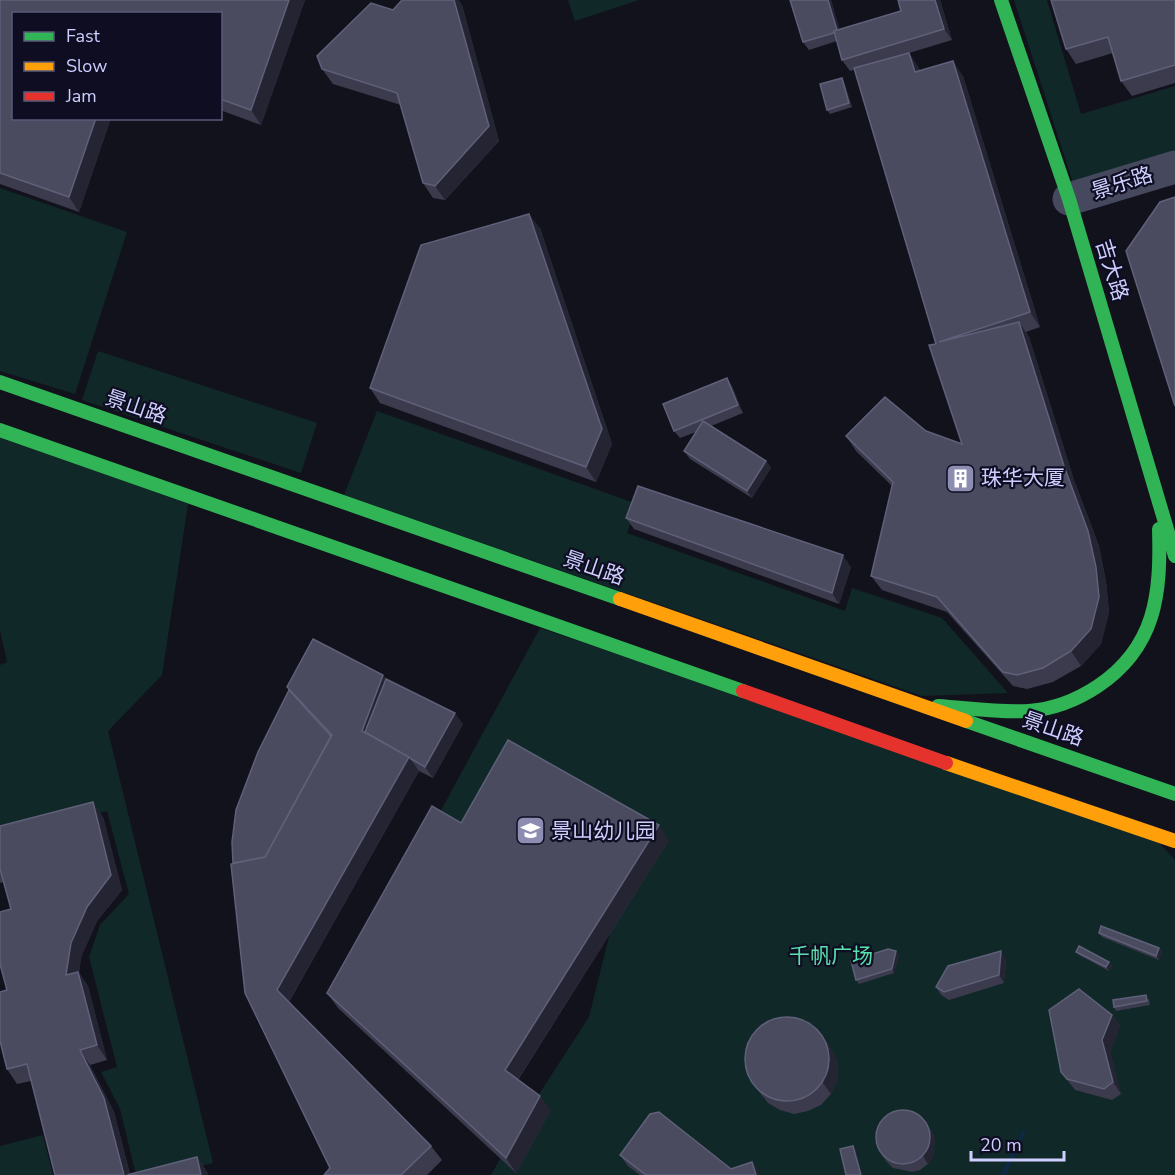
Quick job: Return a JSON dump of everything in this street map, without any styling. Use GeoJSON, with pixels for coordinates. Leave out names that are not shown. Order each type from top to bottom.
{"type":"FeatureCollection","features":[{"type":"Feature","properties":{"kind":"main road","name":"吉大路"},"geometry":{"type":"LineString","coordinates":[[1001,0],[1069,199],[1175,556]]}},
{"type":"Feature","properties":{"kind":"main road","name":"景山路"},"geometry":{"type":"LineString","coordinates":[[0,382],[1175,794]]}},
{"type":"Feature","properties":{"kind":"main road"},"geometry":{"type":"LineString","coordinates":[[0,430],[1172,843]]}},
{"type":"Feature","properties":{"kind":"main road"},"geometry":{"type":"LineString","coordinates":[[922,705],[1022,711],[1048,708],[1079,698],[1107,682],[1139,647],[1152,619],[1161,559],[1158,498]]}},
{"type":"Feature","properties":{"kind":"street","name":"景乐路"},"geometry":{"type":"LineString","coordinates":[[1069,199],[1175,166]]}},
{"type":"Feature","properties":{"kind":"green space"},"geometry":{"type":"Polygon","coordinates":[[[568,0],[639,0],[575,21],[568,0]]]}},
{"type":"Feature","properties":{"kind":"green space"},"geometry":{"type":"Polygon","coordinates":[[[1014,0],[1047,0],[1081,114],[1175,86],[1175,155],[1074,186],[1014,0]]]}},
{"type":"Feature","properties":{"kind":"green space"},"geometry":{"type":"Polygon","coordinates":[[[0,188],[127,232],[75,394],[0,371],[0,188]]]}},
{"type":"Feature","properties":{"kind":"green space"},"geometry":{"type":"Polygon","coordinates":[[[98,351],[317,423],[301,473],[82,400],[98,351]]]}},
{"type":"Feature","properties":{"kind":"green space"},"geometry":{"type":"Polygon","coordinates":[[[377,411],[637,504],[627,533],[845,611],[852,588],[942,618],[1008,693],[922,696],[344,495],[377,411]]]}},
{"type":"Feature","properties":{"kind":"green space"},"geometry":{"type":"Polygon","coordinates":[[[0,436],[188,504],[162,675],[108,731],[213,1163],[163,1175],[136,1175],[120,1109],[101,1072],[117,1067],[89,957],[100,925],[129,894],[107,811],[0,837],[0,665],[7,662],[0,630],[0,436]]]}},
{"type":"Feature","properties":{"kind":"green space","name":"千帆广场"},"geometry":{"type":"Polygon","coordinates":[[[540,628],[1154,837],[1175,860],[1175,1175],[491,1175],[519,1125],[589,1017],[639,817],[470,831],[439,814],[540,628]]]}},
{"type":"Feature","properties":{"kind":"green space"},"geometry":{"type":"Polygon","coordinates":[[[43,1135],[53,1175],[0,1175],[0,1146],[43,1135]]]}},
{"type":"Feature","properties":{"kind":"water"},"geometry":{"type":"Polygon","coordinates":[[[1023,1129],[1026,1131],[1006,1175],[1000,1175],[1023,1129]]]}},
{"type":"Feature","properties":{"kind":"building"},"geometry":{"type":"Polygon","coordinates":[[[0,0],[289,0],[251,110],[222,100],[222,12],[12,12],[12,120],[95,120],[69,197],[0,173],[0,0]]]}},
{"type":"Feature","properties":{"kind":"building"},"geometry":{"type":"Polygon","coordinates":[[[402,0],[454,0],[489,126],[435,186],[423,183],[397,93],[322,69],[317,56],[371,3],[393,10],[402,0]]]}},
{"type":"Feature","properties":{"kind":"building"},"geometry":{"type":"Polygon","coordinates":[[[790,0],[828,0],[837,30],[834,33],[803,42],[790,0]]]}},
{"type":"Feature","properties":{"kind":"building"},"geometry":{"type":"Polygon","coordinates":[[[898,0],[935,0],[944,29],[842,60],[834,31],[901,11],[898,0]]]}},
{"type":"Feature","properties":{"kind":"building"},"geometry":{"type":"Polygon","coordinates":[[[1051,0],[1175,0],[1175,65],[1121,81],[1108,37],[1066,49],[1051,0]]]}},
{"type":"Feature","properties":{"kind":"building"},"geometry":{"type":"Polygon","coordinates":[[[909,53],[915,72],[953,61],[1030,312],[939,342],[1019,322],[1064,466],[1088,531],[1096,567],[1099,597],[1091,629],[1071,651],[1043,668],[1017,675],[1003,672],[937,597],[871,576],[893,482],[846,436],[885,397],[926,431],[962,444],[929,345],[936,344],[854,68],[909,53]]]}},
{"type":"Feature","properties":{"kind":"building"},"geometry":{"type":"Polygon","coordinates":[[[842,78],[849,103],[827,110],[820,84],[842,78]]]}},
{"type":"Feature","properties":{"kind":"building"},"geometry":{"type":"Polygon","coordinates":[[[1175,197],[1175,406],[1126,251],[1160,202],[1175,197]]]}},
{"type":"Feature","properties":{"kind":"building"},"geometry":{"type":"Polygon","coordinates":[[[529,214],[602,429],[586,467],[370,388],[421,245],[529,214]]]}},
{"type":"Feature","properties":{"kind":"building"},"geometry":{"type":"Polygon","coordinates":[[[727,378],[738,405],[674,431],[663,404],[727,378]]]}},
{"type":"Feature","properties":{"kind":"building"},"geometry":{"type":"Polygon","coordinates":[[[703,421],[766,461],[747,491],[684,451],[703,421]]]}},
{"type":"Feature","properties":{"kind":"building"},"geometry":{"type":"Polygon","coordinates":[[[638,486],[843,555],[832,593],[626,518],[638,486]]]}},
{"type":"Feature","properties":{"kind":"building"},"geometry":{"type":"Polygon","coordinates":[[[313,639],[383,675],[362,731],[409,757],[277,990],[431,1146],[401,1175],[324,1175],[330,1168],[245,993],[231,864],[265,857],[332,735],[287,687],[313,639]]]}},
{"type":"Feature","properties":{"kind":"building"},"geometry":{"type":"Polygon","coordinates":[[[386,679],[455,713],[425,767],[365,732],[386,679]]]}},
{"type":"Feature","properties":{"kind":"building"},"geometry":{"type":"Polygon","coordinates":[[[289,690],[331,736],[265,857],[233,863],[232,842],[236,810],[258,752],[289,690]]]}},
{"type":"Feature","properties":{"kind":"building","name":"景山幼儿园"},"geometry":{"type":"Polygon","coordinates":[[[508,740],[659,825],[505,1070],[540,1096],[506,1158],[327,993],[432,806],[461,823],[508,740]]]}},
{"type":"Feature","properties":{"kind":"building"},"geometry":{"type":"Polygon","coordinates":[[[93,802],[111,875],[87,907],[71,943],[66,975],[78,972],[97,1045],[80,1050],[104,1098],[124,1175],[55,1175],[27,1064],[7,1069],[0,1041],[0,992],[7,990],[0,964],[0,912],[11,909],[0,869],[0,826],[93,802]]]}},
{"type":"Feature","properties":{"kind":"building"},"geometry":{"type":"Polygon","coordinates":[[[1101,926],[1159,948],[1156,956],[1099,933],[1101,926]]]}},
{"type":"Feature","properties":{"kind":"building"},"geometry":{"type":"Polygon","coordinates":[[[1079,946],[1109,962],[1106,967],[1076,952],[1079,946]]]}},
{"type":"Feature","properties":{"kind":"building"},"geometry":{"type":"Polygon","coordinates":[[[888,949],[896,951],[892,969],[856,980],[851,961],[888,949]]]}},
{"type":"Feature","properties":{"kind":"building"},"geometry":{"type":"Polygon","coordinates":[[[1001,951],[999,975],[944,992],[936,987],[948,966],[1001,951]]]}},
{"type":"Feature","properties":{"kind":"building"},"geometry":{"type":"Polygon","coordinates":[[[1079,989],[1112,1015],[1102,1040],[1113,1082],[1104,1089],[1067,1079],[1061,1072],[1049,1010],[1079,989]]]}},
{"type":"Feature","properties":{"kind":"building"},"geometry":{"type":"Polygon","coordinates":[[[1146,995],[1147,1001],[1114,1007],[1113,1000],[1146,995]]]}},
{"type":"Feature","properties":{"kind":"building"},"geometry":{"type":"Polygon","coordinates":[[[779,1017],[795,1017],[811,1024],[822,1035],[829,1051],[826,1075],[817,1089],[795,1101],[779,1101],[763,1094],[752,1083],[745,1067],[745,1051],[752,1035],[763,1024],[779,1017]]]}},
{"type":"Feature","properties":{"kind":"building"},"geometry":{"type":"Polygon","coordinates":[[[903,1110],[913,1112],[922,1118],[928,1127],[930,1137],[928,1147],[922,1156],[913,1162],[903,1164],[893,1162],[884,1156],[878,1147],[876,1137],[878,1127],[884,1118],[893,1112],[903,1110]]]}},
{"type":"Feature","properties":{"kind":"building"},"geometry":{"type":"Polygon","coordinates":[[[659,1112],[731,1169],[752,1162],[756,1175],[646,1175],[620,1155],[650,1114],[659,1112]]]}},
{"type":"Feature","properties":{"kind":"building"},"geometry":{"type":"Polygon","coordinates":[[[853,1146],[861,1175],[846,1175],[840,1149],[853,1146]]]}},
{"type":"Feature","properties":{"kind":"building"},"geometry":{"type":"Polygon","coordinates":[[[197,1157],[201,1175],[127,1175],[197,1157]]]}},
{"type":"Feature","properties":{"kind":"traffic: fast"},"geometry":{"type":"LineString","coordinates":[[1001,0],[1069,199],[1175,556]]}},
{"type":"Feature","properties":{"kind":"traffic: fast"},"geometry":{"type":"LineString","coordinates":[[0,382],[620,599]]}},
{"type":"Feature","properties":{"kind":"traffic: fast"},"geometry":{"type":"LineString","coordinates":[[0,430],[743,691]]}},
{"type":"Feature","properties":{"kind":"traffic: fast"},"geometry":{"type":"LineString","coordinates":[[938,706],[1006,711],[1047,708],[1082,696],[1117,671],[1132,654],[1151,617],[1156,597],[1159,529]]}},
{"type":"Feature","properties":{"kind":"traffic: fast"},"geometry":{"type":"LineString","coordinates":[[966,721],[1175,794]]}},
{"type":"Feature","properties":{"kind":"traffic: slow"},"geometry":{"type":"LineString","coordinates":[[620,599],[966,721]]}},
{"type":"Feature","properties":{"kind":"traffic: slow"},"geometry":{"type":"LineString","coordinates":[[946,763],[1175,841]]}},
{"type":"Feature","properties":{"kind":"traffic: jam"},"geometry":{"type":"LineString","coordinates":[[743,691],[946,763]]}},
{"type":"Feature","properties":{"kind":"place","name":"珠华大厦"},"geometry":{"type":"Point","coordinates":[960,478]}},
{"type":"Feature","properties":{"kind":"place","name":"景山幼儿园"},"geometry":{"type":"Point","coordinates":[530,831]}}]}
